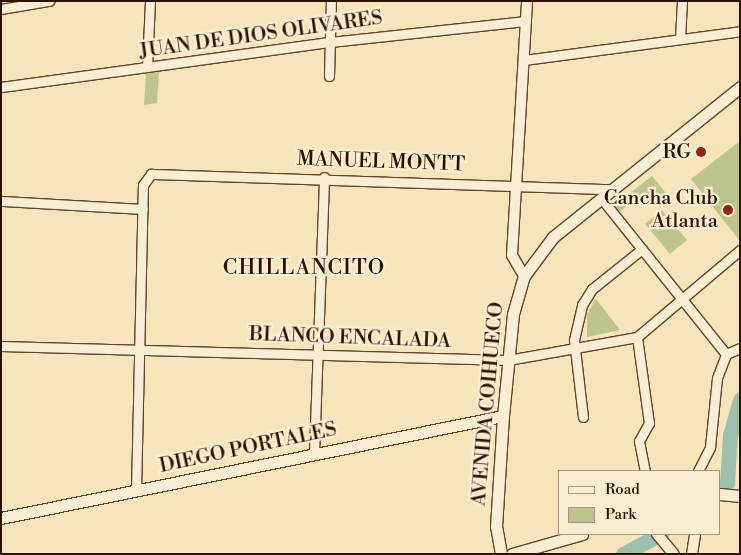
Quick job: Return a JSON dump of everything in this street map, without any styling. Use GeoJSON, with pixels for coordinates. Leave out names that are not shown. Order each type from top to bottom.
{"type":"FeatureCollection","features":[{"type":"Feature","properties":{"kind":"main road","name":"AVENIDA COIHUECO"},"geometry":{"type":"LineString","coordinates":[[501,554],[496,527],[503,416],[508,360],[524,276],[545,245],[740,87]]}},
{"type":"Feature","properties":{"kind":"main road","name":"DIEGO PORTALES"},"geometry":{"type":"LineString","coordinates":[[1,518],[503,416]]}},
{"type":"Feature","properties":{"kind":"main road"},"geometry":{"type":"LineString","coordinates":[[515,553],[578,535]]}},
{"type":"Feature","properties":{"kind":"street"},"geometry":{"type":"LineString","coordinates":[[147,67],[150,1]]}},
{"type":"Feature","properties":{"kind":"street"},"geometry":{"type":"LineString","coordinates":[[329,76],[331,1]]}},
{"type":"Feature","properties":{"kind":"street"},"geometry":{"type":"LineString","coordinates":[[524,276],[512,255],[527,1]]}},
{"type":"Feature","properties":{"kind":"street"},"geometry":{"type":"LineString","coordinates":[[680,39],[682,1]]}},
{"type":"Feature","properties":{"kind":"street"},"geometry":{"type":"LineString","coordinates":[[4,7],[44,2]]}},
{"type":"Feature","properties":{"kind":"street","name":"JUAN DE DIOS OLIVARES"},"geometry":{"type":"LineString","coordinates":[[1,87],[330,42],[526,21]]}},
{"type":"Feature","properties":{"kind":"street"},"geometry":{"type":"LineString","coordinates":[[524,60],[740,31]]}},
{"type":"Feature","properties":{"kind":"street","name":"MANUEL MONTT"},"geometry":{"type":"LineString","coordinates":[[143,209],[143,185],[148,176],[159,172],[613,188]]}},
{"type":"Feature","properties":{"kind":"street"},"geometry":{"type":"LineString","coordinates":[[314,453],[324,177]]}},
{"type":"Feature","properties":{"kind":"street"},"geometry":{"type":"LineString","coordinates":[[601,198],[726,354]]}},
{"type":"Feature","properties":{"kind":"street"},"geometry":{"type":"LineString","coordinates":[[1,202],[143,209],[136,491]]}},
{"type":"Feature","properties":{"kind":"street"},"geometry":{"type":"LineString","coordinates":[[584,417],[574,347],[587,294],[642,249]]}},
{"type":"Feature","properties":{"kind":"street"},"geometry":{"type":"LineString","coordinates":[[645,470],[639,441],[649,423],[637,336],[738,254]]}},
{"type":"Feature","properties":{"kind":"street","name":"BLANCO ENCALADA"},"geometry":{"type":"LineString","coordinates":[[1,346],[508,360],[637,336]]}},
{"type":"Feature","properties":{"kind":"street"},"geometry":{"type":"LineString","coordinates":[[698,470],[710,446],[717,378],[726,354],[740,348]]}},
{"type":"Feature","properties":{"kind":"street"},"geometry":{"type":"LineString","coordinates":[[658,535],[674,554]]}},
{"type":"Feature","properties":{"kind":"street"},"geometry":{"type":"LineString","coordinates":[[692,554],[695,535]]}},
{"type":"Feature","properties":{"kind":"green space"},"geometry":{"type":"Polygon","coordinates":[[[159,72],[157,103],[144,105],[146,74],[159,72]]]}},
{"type":"Feature","properties":{"kind":"green space","name":"Cancha Club Atlanta"},"geometry":{"type":"Polygon","coordinates":[[[740,141],[740,241],[691,179],[740,141]]]}},
{"type":"Feature","properties":{"kind":"green space"},"geometry":{"type":"Polygon","coordinates":[[[652,176],[669,197],[658,206],[643,194],[619,212],[613,206],[652,176]]]}},
{"type":"Feature","properties":{"kind":"green space"},"geometry":{"type":"Polygon","coordinates":[[[662,210],[687,240],[670,254],[645,224],[662,210]]]}},
{"type":"Feature","properties":{"kind":"green space"},"geometry":{"type":"Polygon","coordinates":[[[596,299],[620,330],[587,337],[587,314],[596,299]]]}},
{"type":"Feature","properties":{"kind":"waterway"},"geometry":{"type":"LineString","coordinates":[[721,489],[727,483],[730,435],[740,399]]}},
{"type":"Feature","properties":{"kind":"waterway"},"geometry":{"type":"LineString","coordinates":[[623,554],[659,535]]}},
{"type":"Feature","properties":{"kind":"place","name":"RG"},"geometry":{"type":"Point","coordinates":[701,152]}},
{"type":"Feature","properties":{"kind":"place","name":"Cancha Club Atlanta"},"geometry":{"type":"Point","coordinates":[728,210]}},
{"type":"Feature","properties":{"kind":"district","name":"CHILLANCITO"},"geometry":{"type":"Point","coordinates":[304,268]}}]}
